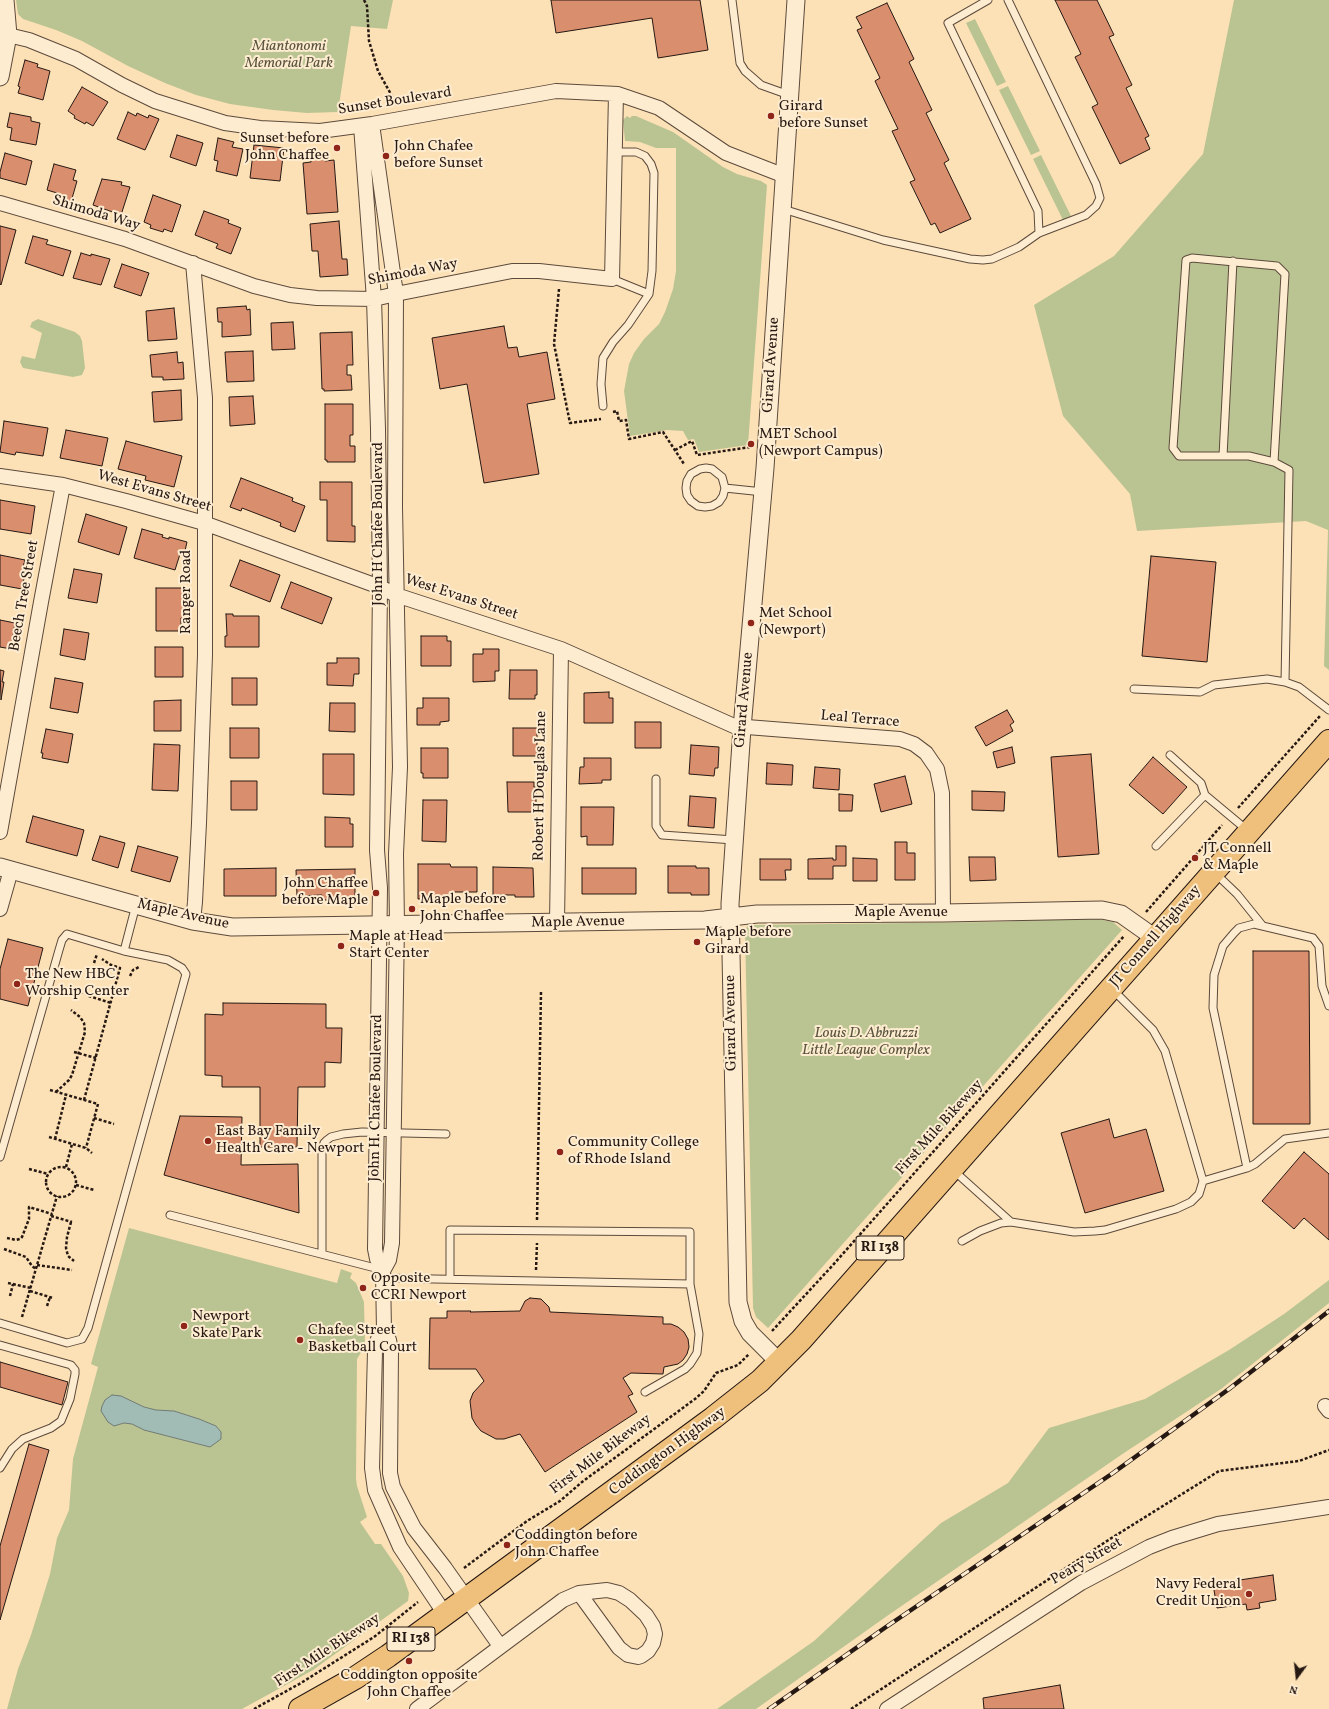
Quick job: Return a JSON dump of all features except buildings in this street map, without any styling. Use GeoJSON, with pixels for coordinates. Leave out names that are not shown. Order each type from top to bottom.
{"type":"FeatureCollection","features":[{"type":"Feature","properties":{"kind":"highway","name":"JT Connell Highway"},"geometry":{"type":"LineString","coordinates":[[982,1133],[1329,741]]}},
{"type":"Feature","properties":{"kind":"highway","name":"Coddington Highway"},"geometry":{"type":"LineString","coordinates":[[300,1709],[366,1671],[466,1600],[750,1390],[801,1340],[982,1133]]}},
{"type":"Feature","properties":{"kind":"street"},"geometry":{"type":"LineString","coordinates":[[0,77],[8,35],[5,0]]}},
{"type":"Feature","properties":{"kind":"street","name":"Girard Avenue"},"geometry":{"type":"LineString","coordinates":[[779,1362],[750,1332],[743,1321],[738,1302],[730,917],[742,728],[767,449],[796,0]]}},
{"type":"Feature","properties":{"kind":"street","name":"Sunset Boulevard"},"geometry":{"type":"LineString","coordinates":[[8,35],[29,40],[76,59],[122,85],[155,101],[225,123],[260,128],[320,131],[367,125],[556,92],[616,94],[659,108],[726,153],[785,176]]}},
{"type":"Feature","properties":{"kind":"street"},"geometry":{"type":"LineString","coordinates":[[612,279],[616,94]]}},
{"type":"Feature","properties":{"kind":"street","name":"John H Chafee Boulevard"},"geometry":{"type":"LineString","coordinates":[[367,125],[396,294],[396,596],[400,767],[396,854],[397,925]]}},
{"type":"Feature","properties":{"kind":"street","name":"John H Chafee Boulevard"},"geometry":{"type":"LineString","coordinates":[[367,125],[374,299],[380,587],[377,850],[380,888],[380,925]]}},
{"type":"Feature","properties":{"kind":"street","name":"Shimoda Way"},"geometry":{"type":"LineString","coordinates":[[0,203],[125,239],[254,286],[290,295],[317,298],[374,299],[512,271],[612,279]]}},
{"type":"Feature","properties":{"kind":"street","name":"Ranger Road"},"geometry":{"type":"LineString","coordinates":[[193,263],[205,398],[204,662],[200,823],[193,920]]}},
{"type":"Feature","properties":{"kind":"street","name":"West Evans Street"},"geometry":{"type":"LineString","coordinates":[[0,476],[63,485],[204,523],[380,587],[396,596],[561,649],[727,724],[742,728]]}},
{"type":"Feature","properties":{"kind":"street","name":"Beech Tree Street"},"geometry":{"type":"LineString","coordinates":[[0,832],[40,602],[63,485]]}},
{"type":"Feature","properties":{"kind":"street","name":"Robert H Douglas Lane"},"geometry":{"type":"LineString","coordinates":[[557,923],[561,649]]}},
{"type":"Feature","properties":{"kind":"street","name":"Leal Terrace"},"geometry":{"type":"LineString","coordinates":[[742,728],[900,739],[914,744],[926,753],[937,769],[942,793],[943,914]]}},
{"type":"Feature","properties":{"kind":"street"},"geometry":{"type":"LineString","coordinates":[[0,909],[5,868]]}},
{"type":"Feature","properties":{"kind":"street","name":"Maple Avenue"},"geometry":{"type":"LineString","coordinates":[[5,868],[193,920],[219,926],[246,928],[706,920],[758,914],[943,914],[1107,911],[1125,916],[1155,938]]}},
{"type":"Feature","properties":{"kind":"street","name":"John H. Chafee Boulevard"},"geometry":{"type":"LineString","coordinates":[[380,925],[375,1249],[377,1260],[383,1274]]}},
{"type":"Feature","properties":{"kind":"street","name":"John H. Chafee Boulevard"},"geometry":{"type":"LineString","coordinates":[[397,925],[392,1243],[390,1255],[383,1274],[384,1332],[391,1351],[389,1464],[393,1487],[414,1528],[448,1572],[466,1600],[500,1646]]}},
{"type":"Feature","properties":{"kind":"street","name":"John H. Chafee Boulevard"},"geometry":{"type":"LineString","coordinates":[[384,1332],[378,1338],[375,1351],[372,1468],[374,1490],[400,1547],[445,1614]]}},
{"type":"Feature","properties":{"kind":"street","name":"Peary Street"},"geometry":{"type":"LineString","coordinates":[[887,1709],[1081,1583],[1149,1547],[1172,1538],[1218,1524],[1329,1507]]}},
{"type":"Feature","properties":{"kind":"street"},"geometry":{"type":"LineString","coordinates":[[418,1709],[563,1600],[579,1593],[600,1590],[613,1591],[624,1596],[636,1605],[646,1615],[654,1630],[654,1638],[648,1651],[638,1657],[624,1652],[619,1648],[579,1593]]}},
{"type":"Feature","properties":{"kind":"lane"},"geometry":{"type":"LineString","coordinates":[[732,0],[740,63],[745,71],[762,85],[790,96]]}},
{"type":"Feature","properties":{"kind":"lane"},"geometry":{"type":"LineString","coordinates":[[988,0],[948,23],[1038,211],[1038,233]]}},
{"type":"Feature","properties":{"kind":"lane"},"geometry":{"type":"LineString","coordinates":[[783,210],[883,240],[970,259],[992,259],[1019,247],[1038,233],[1086,215],[1096,206],[1100,198],[1096,184],[1008,0]]}},
{"type":"Feature","properties":{"kind":"lane"},"geometry":{"type":"LineString","coordinates":[[604,409],[601,384],[603,358],[613,342],[628,325],[649,294],[652,271],[653,168],[646,156],[636,152],[615,152]]}},
{"type":"Feature","properties":{"kind":"lane"},"geometry":{"type":"LineString","coordinates":[[1274,462],[1285,274],[1277,266],[1192,258],[1186,260],[1173,448],[1179,456],[1249,456],[1274,462],[1289,470],[1285,682]]}},
{"type":"Feature","properties":{"kind":"lane"},"geometry":{"type":"LineString","coordinates":[[1223,456],[1233,261]]}},
{"type":"Feature","properties":{"kind":"lane"},"geometry":{"type":"LineString","coordinates":[[612,279],[649,294]]}},
{"type":"Feature","properties":{"kind":"lane"},"geometry":{"type":"LineString","coordinates":[[700,469],[712,470],[722,477],[725,488],[723,496],[719,502],[712,506],[705,507],[698,506],[691,502],[687,495],[686,488],[687,481],[691,474],[700,469]]}},
{"type":"Feature","properties":{"kind":"lane"},"geometry":{"type":"LineString","coordinates":[[725,488],[763,492]]}},
{"type":"Feature","properties":{"kind":"lane"},"geometry":{"type":"LineString","coordinates":[[1134,689],[1200,692],[1214,685],[1267,679],[1285,682],[1299,687],[1329,710]]}},
{"type":"Feature","properties":{"kind":"lane"},"geometry":{"type":"LineString","coordinates":[[1170,755],[1201,783],[1205,795],[1249,832]]}},
{"type":"Feature","properties":{"kind":"lane"},"geometry":{"type":"LineString","coordinates":[[656,779],[656,826],[662,835],[734,840]]}},
{"type":"Feature","properties":{"kind":"lane"},"geometry":{"type":"LineString","coordinates":[[1156,846],[1205,795]]}},
{"type":"Feature","properties":{"kind":"lane"},"geometry":{"type":"LineString","coordinates":[[1214,871],[1237,894],[1262,925]]}},
{"type":"Feature","properties":{"kind":"lane"},"geometry":{"type":"LineString","coordinates":[[124,951],[136,905]]}},
{"type":"Feature","properties":{"kind":"lane"},"geometry":{"type":"LineString","coordinates":[[1247,1168],[1214,1019],[1214,975],[1219,956],[1228,939],[1246,925],[1262,925],[1308,936],[1317,942],[1319,946],[1322,986],[1329,1006]]}},
{"type":"Feature","properties":{"kind":"lane"},"geometry":{"type":"LineString","coordinates":[[0,1157],[62,940],[67,934],[124,951],[168,960],[182,968],[186,974],[88,1328],[82,1339],[67,1343],[0,1323]]}},
{"type":"Feature","properties":{"kind":"lane"},"geometry":{"type":"LineString","coordinates":[[962,1241],[985,1228],[1001,1223],[1011,1222],[1074,1232],[1095,1232],[1186,1205],[1199,1194],[1203,1181],[1168,1057],[1162,1044],[1147,1023],[1111,988]]}},
{"type":"Feature","properties":{"kind":"lane"},"geometry":{"type":"LineString","coordinates":[[1203,1181],[1247,1168],[1255,1164],[1285,1139],[1329,1133]]}},
{"type":"Feature","properties":{"kind":"lane"},"geometry":{"type":"LineString","coordinates":[[322,1254],[322,1153],[324,1143],[331,1137],[343,1134],[446,1134]]}},
{"type":"Feature","properties":{"kind":"lane"},"geometry":{"type":"LineString","coordinates":[[951,1168],[1011,1222]]}},
{"type":"Feature","properties":{"kind":"lane"},"geometry":{"type":"LineString","coordinates":[[170,1215],[322,1254],[383,1274],[450,1279],[690,1284]]}},
{"type":"Feature","properties":{"kind":"lane"},"geometry":{"type":"LineString","coordinates":[[450,1279],[450,1230],[690,1232],[690,1284],[699,1334],[697,1353],[690,1364],[684,1369],[645,1392]]}},
{"type":"Feature","properties":{"kind":"lane"},"geometry":{"type":"LineString","coordinates":[[0,1345],[70,1365],[73,1367],[75,1374],[70,1399],[61,1421],[50,1428],[23,1439],[12,1449],[0,1468]]}},
{"type":"Feature","properties":{"kind":"path"},"geometry":{"type":"LineString","coordinates":[[364,0],[367,6],[369,41],[378,72],[397,106]]}},
{"type":"Feature","properties":{"kind":"path"},"geometry":{"type":"LineString","coordinates":[[561,274],[554,344],[570,423],[605,418],[604,409],[617,411],[619,421],[626,420],[629,439],[663,432],[691,474]]}},
{"type":"Feature","properties":{"kind":"path"},"geometry":{"type":"LineString","coordinates":[[675,450],[692,441],[697,455],[746,447],[767,449]]}},
{"type":"Feature","properties":{"kind":"path","name":"First Mile Bikeway"},"geometry":{"type":"LineString","coordinates":[[776,1327],[838,1260],[1120,941]]}},
{"type":"Feature","properties":{"kind":"path"},"geometry":{"type":"LineString","coordinates":[[84,1100],[120,968],[111,965],[104,959],[96,957]]}},
{"type":"Feature","properties":{"kind":"path"},"geometry":{"type":"LineString","coordinates":[[86,987],[86,994],[89,996],[111,1003]]}},
{"type":"Feature","properties":{"kind":"path"},"geometry":{"type":"LineString","coordinates":[[75,996],[86,991]]}},
{"type":"Feature","properties":{"kind":"path"},"geometry":{"type":"LineString","coordinates":[[536,1281],[541,992]]}},
{"type":"Feature","properties":{"kind":"path"},"geometry":{"type":"LineString","coordinates":[[56,1092],[69,1080],[72,1075],[85,1028],[80,1018],[71,1010]]}},
{"type":"Feature","properties":{"kind":"path"},"geometry":{"type":"LineString","coordinates":[[74,1052],[96,1058]]}},
{"type":"Feature","properties":{"kind":"path"},"geometry":{"type":"LineString","coordinates":[[50,1090],[98,1104],[86,1148]]}},
{"type":"Feature","properties":{"kind":"path"},"geometry":{"type":"LineString","coordinates":[[55,1139],[66,1095]]}},
{"type":"Feature","properties":{"kind":"path"},"geometry":{"type":"LineString","coordinates":[[94,1118],[114,1124]]}},
{"type":"Feature","properties":{"kind":"path"},"geometry":{"type":"LineString","coordinates":[[49,1137],[86,1148],[92,1153]]}},
{"type":"Feature","properties":{"kind":"path"},"geometry":{"type":"LineString","coordinates":[[66,1167],[72,1144]]}},
{"type":"Feature","properties":{"kind":"path"},"geometry":{"type":"LineString","coordinates":[[66,1167],[75,1174],[76,1185],[70,1194],[66,1196],[57,1196],[49,1191],[47,1187],[46,1183],[48,1174],[55,1168],[66,1167]]}},
{"type":"Feature","properties":{"kind":"path"},"geometry":{"type":"LineString","coordinates":[[29,1169],[48,1174]]}},
{"type":"Feature","properties":{"kind":"path"},"geometry":{"type":"LineString","coordinates":[[76,1185],[94,1190]]}},
{"type":"Feature","properties":{"kind":"path"},"geometry":{"type":"LineString","coordinates":[[19,1329],[57,1196]]}},
{"type":"Feature","properties":{"kind":"path"},"geometry":{"type":"LineString","coordinates":[[7,1238],[16,1240],[20,1239],[28,1219],[29,1207],[72,1222],[67,1237],[66,1248],[68,1256],[74,1261]]}},
{"type":"Feature","properties":{"kind":"path"},"geometry":{"type":"LineString","coordinates":[[4,1249],[26,1258],[36,1269]]}},
{"type":"Feature","properties":{"kind":"path"},"geometry":{"type":"LineString","coordinates":[[37,1266],[72,1270]]}},
{"type":"Feature","properties":{"kind":"path"},"geometry":{"type":"LineString","coordinates":[[8,1283],[51,1298],[47,1306]]}},
{"type":"Feature","properties":{"kind":"path"},"geometry":{"type":"LineString","coordinates":[[10,1296],[14,1284]]}},
{"type":"Feature","properties":{"kind":"path","name":"First Mile Bikeway"},"geometry":{"type":"LineString","coordinates":[[468,1564],[527,1521],[560,1501],[582,1482],[695,1398],[704,1391],[716,1373],[733,1368],[742,1361]]}},
{"type":"Feature","properties":{"kind":"path","name":"First Mile Bikeway"},"geometry":{"type":"LineString","coordinates":[[254,1709],[301,1683],[374,1637],[411,1607]]}},
{"type":"Feature","properties":{"kind":"green space","name":"Miantonomi Memorial Park"},"geometry":{"type":"Polygon","coordinates":[[[16,0],[393,0],[387,29],[351,26],[338,112],[307,113],[230,104],[196,95],[165,83],[128,66],[82,41],[56,30],[23,19],[18,14],[16,0]]]}},
{"type":"Feature","properties":{"kind":"green space"},"geometry":{"type":"Polygon","coordinates":[[[1234,0],[1329,0],[1329,670],[1324,666],[1328,530],[1306,521],[1137,531],[1130,494],[1063,416],[1034,305],[1114,256],[1203,154],[1234,0]]]}},
{"type":"Feature","properties":{"kind":"green space"},"geometry":{"type":"Polygon","coordinates":[[[975,19],[1006,82],[997,86],[966,23],[975,19]]]}},
{"type":"Feature","properties":{"kind":"green space"},"geometry":{"type":"Polygon","coordinates":[[[1008,86],[1040,151],[1031,155],[999,90],[1008,86]]]}},
{"type":"Feature","properties":{"kind":"green space"},"geometry":{"type":"Polygon","coordinates":[[[627,116],[630,118],[632,116],[636,116],[673,132],[723,167],[737,174],[761,181],[767,185],[748,445],[699,452],[694,439],[688,440],[683,431],[667,430],[630,436],[624,391],[629,364],[634,353],[644,339],[659,324],[673,289],[676,271],[676,148],[656,148],[640,142],[625,141],[623,120],[627,116]]]}},
{"type":"Feature","properties":{"kind":"green space"},"geometry":{"type":"Polygon","coordinates":[[[1041,155],[1071,216],[1063,220],[1033,159],[1041,155]]]}},
{"type":"Feature","properties":{"kind":"green space"},"geometry":{"type":"Polygon","coordinates":[[[38,319],[75,332],[80,336],[82,341],[85,368],[82,375],[73,377],[23,368],[20,362],[22,356],[35,359],[42,333],[30,327],[32,322],[38,319]]]}},
{"type":"Feature","properties":{"kind":"green space","name":"Louis D. Abbruzzi Little League Complex"},"geometry":{"type":"Polygon","coordinates":[[[1093,918],[1113,922],[1122,930],[768,1328],[756,1317],[753,1308],[745,930],[748,925],[991,922],[1093,918]]]}},
{"type":"Feature","properties":{"kind":"green space"},"geometry":{"type":"Polygon","coordinates":[[[129,1228],[337,1283],[341,1269],[352,1273],[350,1278],[356,1283],[364,1302],[365,1346],[357,1359],[356,1479],[367,1517],[360,1522],[375,1544],[381,1544],[403,1576],[409,1593],[408,1601],[313,1670],[242,1709],[7,1709],[18,1669],[31,1635],[50,1574],[57,1538],[69,1510],[73,1459],[98,1367],[91,1364],[129,1228]],[[121,1396],[118,1425],[124,1423],[132,1424],[144,1430],[210,1447],[221,1432],[216,1426],[199,1419],[174,1411],[156,1410],[144,1407],[121,1396]]]}},
{"type":"Feature","properties":{"kind":"green space"},"geometry":{"type":"Polygon","coordinates":[[[1329,1280],[1329,1303],[1221,1389],[1121,1455],[887,1616],[756,1709],[717,1709],[814,1641],[941,1523],[1008,1483],[1049,1428],[1145,1399],[1229,1350],[1284,1314],[1329,1280]]]}},
{"type":"Feature","properties":{"kind":"water"},"geometry":{"type":"Polygon","coordinates":[[[112,1395],[121,1396],[144,1407],[156,1410],[174,1411],[199,1419],[216,1426],[221,1432],[221,1439],[210,1447],[144,1430],[132,1424],[124,1423],[114,1426],[108,1422],[101,1411],[105,1400],[112,1395]]]}},
{"type":"Feature","properties":{"kind":"railway"},"geometry":{"type":"LineString","coordinates":[[769,1709],[886,1627],[1113,1473],[1229,1389],[1329,1311]]}},
{"type":"Feature","properties":{"kind":"place","name":"Girard before Sunset"},"geometry":{"type":"Point","coordinates":[771,116]}},
{"type":"Feature","properties":{"kind":"place","name":"Sunset before John Chaffee"},"geometry":{"type":"Point","coordinates":[337,148]}},
{"type":"Feature","properties":{"kind":"place","name":"John Chafee before Sunset"},"geometry":{"type":"Point","coordinates":[386,156]}},
{"type":"Feature","properties":{"kind":"place","name":"MET School (Newport Campus)"},"geometry":{"type":"Point","coordinates":[751,444]}},
{"type":"Feature","properties":{"kind":"place","name":"Met School (Newport)"},"geometry":{"type":"Point","coordinates":[751,623]}},
{"type":"Feature","properties":{"kind":"place","name":"JT Connell & Maple"},"geometry":{"type":"Point","coordinates":[1195,858]}},
{"type":"Feature","properties":{"kind":"place","name":"John Chaffee before Maple"},"geometry":{"type":"Point","coordinates":[376,893]}},
{"type":"Feature","properties":{"kind":"place","name":"Maple before John Chaffee"},"geometry":{"type":"Point","coordinates":[412,909]}},
{"type":"Feature","properties":{"kind":"place","name":"Maple before Girard"},"geometry":{"type":"Point","coordinates":[697,942]}},
{"type":"Feature","properties":{"kind":"place","name":"Maple at Head Start Center"},"geometry":{"type":"Point","coordinates":[341,946]}},
{"type":"Feature","properties":{"kind":"place","name":"The New HBC Worship Center"},"geometry":{"type":"Point","coordinates":[17,984]}},
{"type":"Feature","properties":{"kind":"place","name":"East Bay Family Health Care - Newport"},"geometry":{"type":"Point","coordinates":[208,1141]}},
{"type":"Feature","properties":{"kind":"place","name":"Community College of Rhode Island"},"geometry":{"type":"Point","coordinates":[560,1152]}},
{"type":"Feature","properties":{"kind":"place","name":"Opposite CCRI Newport"},"geometry":{"type":"Point","coordinates":[363,1288]}},
{"type":"Feature","properties":{"kind":"place","name":"Newport Skate Park"},"geometry":{"type":"Point","coordinates":[184,1326]}},
{"type":"Feature","properties":{"kind":"place","name":"Chafee Street Basketball Court"},"geometry":{"type":"Point","coordinates":[300,1340]}},
{"type":"Feature","properties":{"kind":"place","name":"Coddington before John Chaffee"},"geometry":{"type":"Point","coordinates":[507,1545]}},
{"type":"Feature","properties":{"kind":"place","name":"Navy Federal Credit Union"},"geometry":{"type":"Point","coordinates":[1249,1594]}},
{"type":"Feature","properties":{"kind":"place","name":"Coddington opposite John Chaffee"},"geometry":{"type":"Point","coordinates":[409,1661]}}]}
